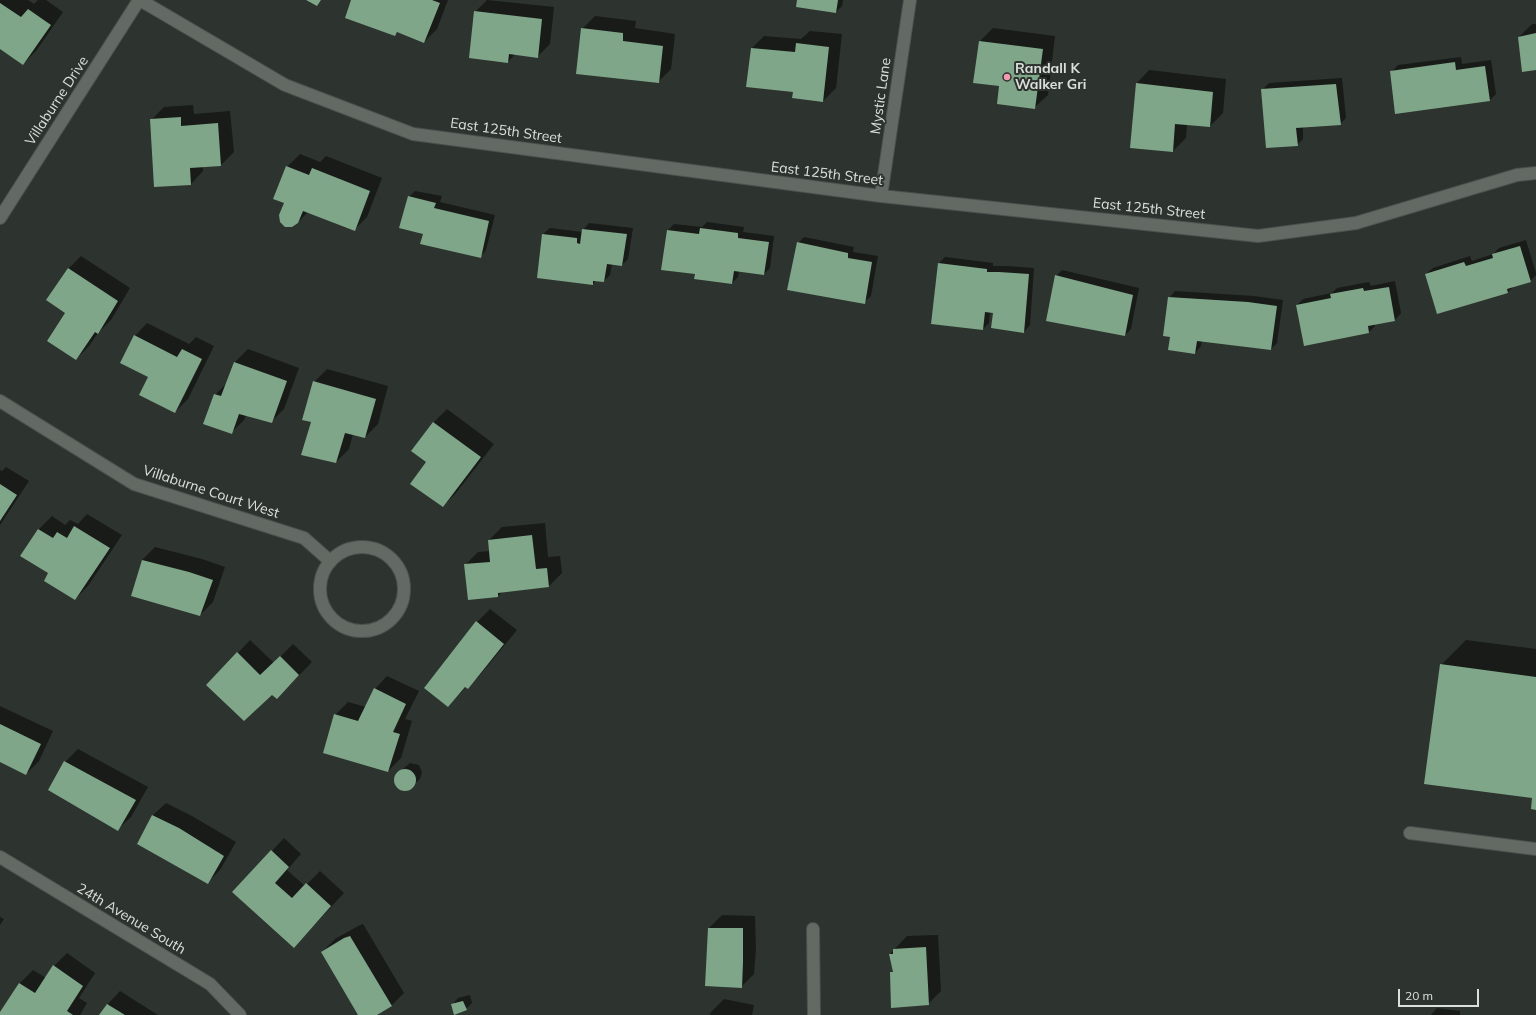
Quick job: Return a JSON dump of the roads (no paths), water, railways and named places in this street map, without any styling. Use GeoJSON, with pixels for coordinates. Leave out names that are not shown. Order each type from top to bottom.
{"type":"FeatureCollection","features":[{"type":"Feature","properties":{"kind":"street","name":"East 125th Street"},"geometry":{"type":"LineString","coordinates":[[140,0],[285,85],[413,134],[881,196],[1258,236],[1356,223],[1517,175],[1536,173]]}},
{"type":"Feature","properties":{"kind":"street","name":"Villaburne Drive"},"geometry":{"type":"LineString","coordinates":[[0,218],[140,0]]}},
{"type":"Feature","properties":{"kind":"street","name":"Mystic Lane"},"geometry":{"type":"LineString","coordinates":[[881,196],[910,0]]}},
{"type":"Feature","properties":{"kind":"street","name":"Villaburne Court West"},"geometry":{"type":"LineString","coordinates":[[0,401],[134,484],[304,538],[330,561]]}},
{"type":"Feature","properties":{"kind":"street"},"geometry":{"type":"LineString","coordinates":[[359,546],[376,548],[390,556],[401,570],[405,586],[403,603],[394,617],[381,627],[365,632],[348,629],[334,621],[323,608],[319,592],[321,575],[330,561],[343,550],[359,546]]}},
{"type":"Feature","properties":{"kind":"street"},"geometry":{"type":"LineString","coordinates":[[1410,833],[1536,849]]}},
{"type":"Feature","properties":{"kind":"street","name":"24th Avenue South"},"geometry":{"type":"LineString","coordinates":[[0,856],[210,984],[240,1015]]}},
{"type":"Feature","properties":{"kind":"street"},"geometry":{"type":"LineString","coordinates":[[813,929],[814,1015]]}},
{"type":"Feature","properties":{"kind":"place","name":"Randall K Walker Gri"},"geometry":{"type":"Point","coordinates":[1007,77]}}]}
